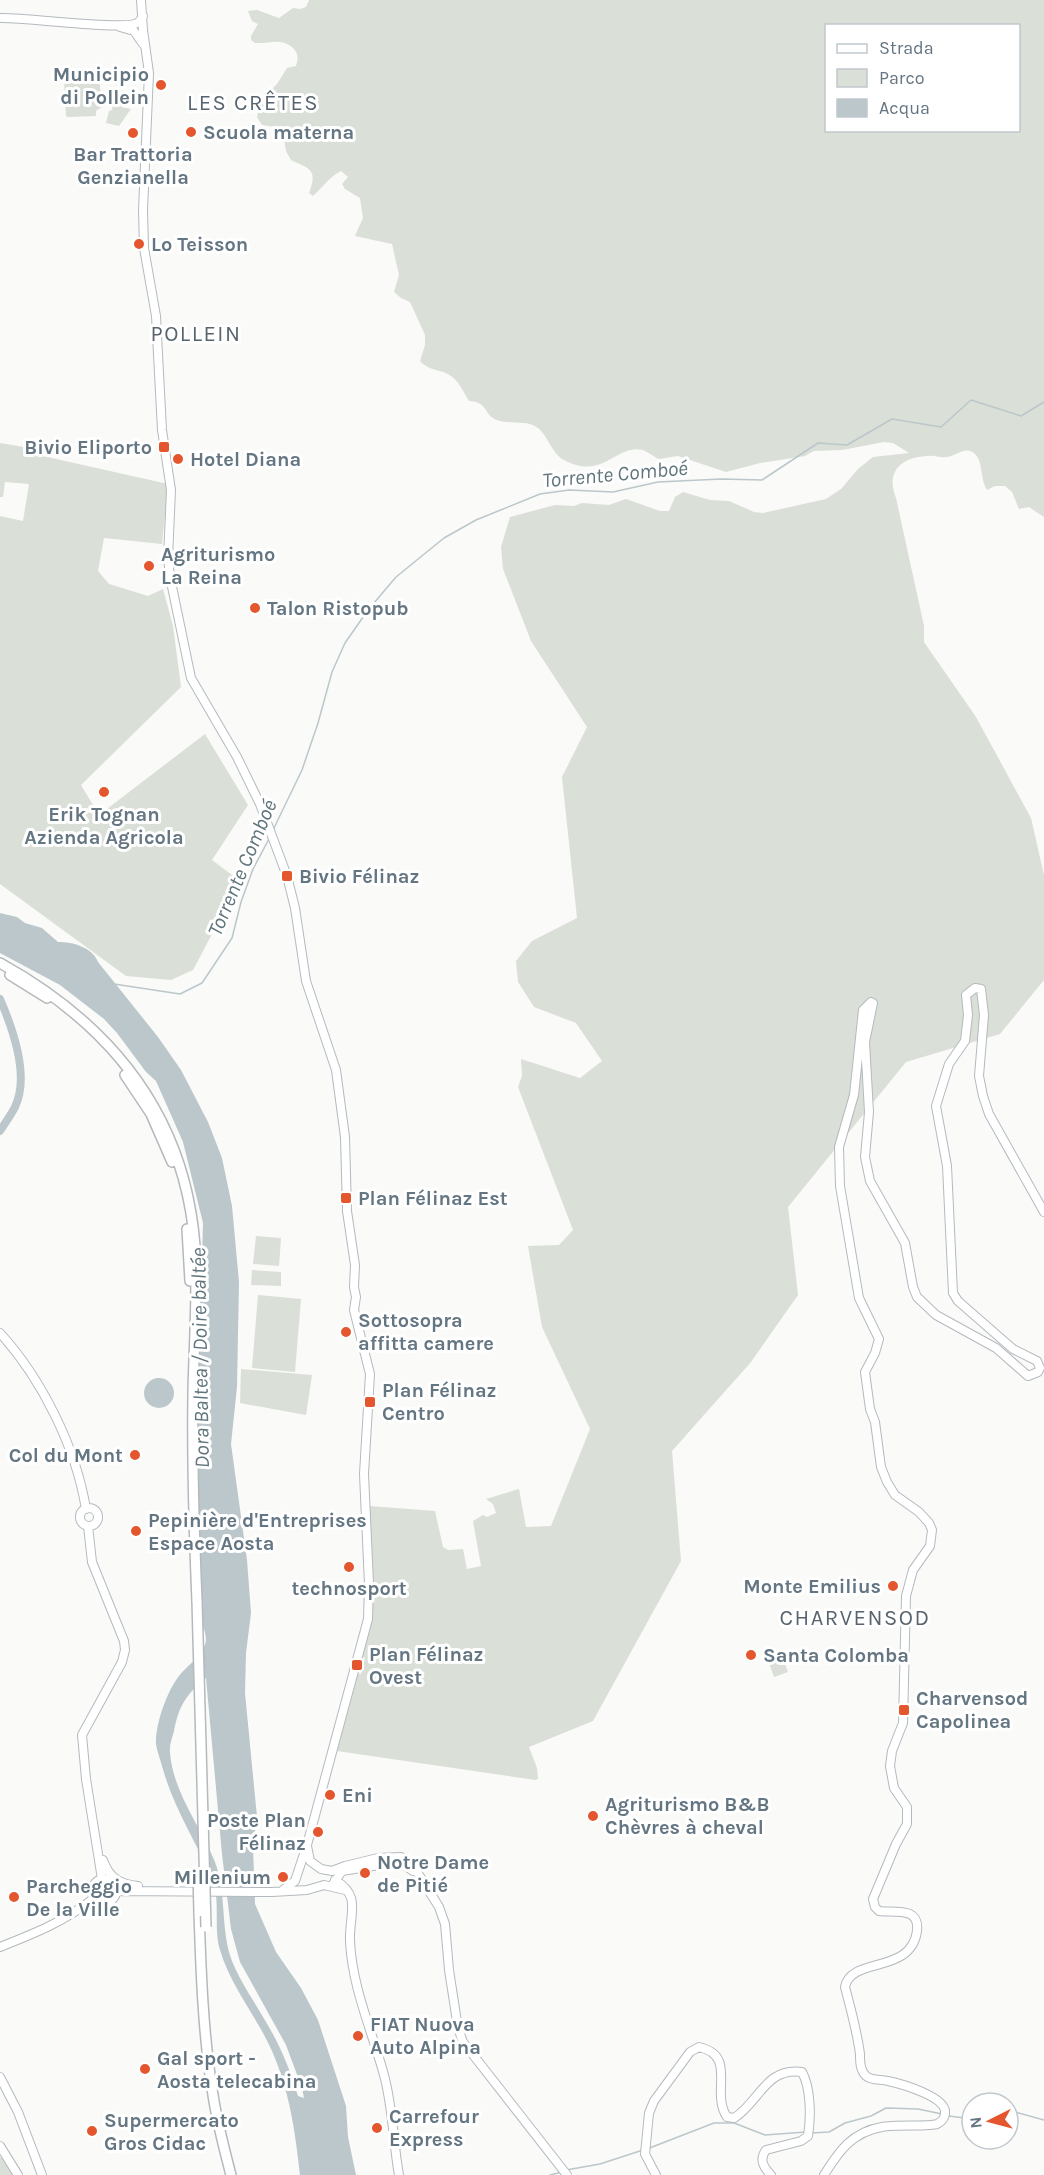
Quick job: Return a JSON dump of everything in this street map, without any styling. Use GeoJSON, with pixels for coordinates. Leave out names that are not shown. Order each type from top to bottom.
{"type":"FeatureCollection","features":[{"type":"Feature","properties":{"kind":"highway"},"geometry":{"type":"LineString","coordinates":[[0,963],[34,982],[70,1008],[110,1046],[146,1092],[165,1127],[188,1196],[196,1268],[192,1427],[202,1990],[208,2058],[219,2128],[231,2175]]}},
{"type":"Feature","properties":{"kind":"highway"},"geometry":{"type":"LineString","coordinates":[[0,970],[58,1006],[94,1039],[140,1096],[162,1137],[182,1197],[190,1276],[186,1429],[212,2053],[224,2125],[237,2175]]}},
{"type":"Feature","properties":{"kind":"main road"},"geometry":{"type":"LineString","coordinates":[[141,0],[140,26],[149,79],[143,224],[145,264],[156,316],[162,430],[171,490],[168,558],[170,577],[191,678],[237,757],[275,843],[293,899],[306,981],[336,1071],[345,1137],[347,1211],[355,1265],[354,1310],[368,1362],[371,1387],[364,1484],[369,1584],[368,1618],[307,1845],[295,1881],[284,1890]]}},
{"type":"Feature","properties":{"kind":"main road"},"geometry":{"type":"LineString","coordinates":[[0,18],[140,26]]}},
{"type":"Feature","properties":{"kind":"main road"},"geometry":{"type":"LineString","coordinates":[[824,2175],[841,2148],[863,2132],[882,2127],[936,2124],[945,2115],[944,2106],[936,2098],[889,2081],[866,2076],[861,2069],[857,2030],[845,1987],[846,1981],[852,1974],[868,1967],[892,1962],[901,1956],[912,1943],[917,1929],[916,1918],[912,1914],[900,1911],[879,1911],[873,1904],[873,1899],[896,1844],[908,1824],[907,1807],[894,1788],[890,1766],[892,1751],[901,1730],[904,1710],[905,1597],[914,1570],[930,1546],[932,1530],[919,1512],[895,1495],[887,1482],[881,1462],[865,1372],[879,1339],[857,1289],[840,1178],[839,1148],[854,1095],[856,1056],[863,1010],[866,1005],[873,1003],[865,1050],[869,1112],[865,1157],[870,1181],[905,1244],[916,1297],[936,1315],[996,1348],[1028,1376],[1038,1372],[1040,1368],[1037,1360],[1013,1349],[953,1293],[947,1166],[936,1106],[949,1064],[965,1041],[968,1015],[966,995],[975,988],[981,989],[984,1015],[979,1076],[983,1096],[989,1114],[1044,1212]]}},
{"type":"Feature","properties":{"kind":"main road"},"geometry":{"type":"LineString","coordinates":[[0,1334],[20,1355],[39,1384],[75,1462],[86,1509]]}},
{"type":"Feature","properties":{"kind":"main road"},"geometry":{"type":"LineString","coordinates":[[86,1509],[92,1509],[98,1515],[94,1524],[88,1526],[82,1524],[80,1518],[81,1513],[86,1509]]}},
{"type":"Feature","properties":{"kind":"main road"},"geometry":{"type":"LineString","coordinates":[[88,1526],[92,1562],[124,1641],[125,1650],[112,1683],[82,1735],[86,1779],[102,1879]]}},
{"type":"Feature","properties":{"kind":"main road"},"geometry":{"type":"LineString","coordinates":[[96,1842],[102,1851],[106,1867],[115,1880],[157,1891]]}},
{"type":"Feature","properties":{"kind":"main road"},"geometry":{"type":"LineString","coordinates":[[307,1845],[310,1861],[328,1878]]}},
{"type":"Feature","properties":{"kind":"main road"},"geometry":{"type":"LineString","coordinates":[[304,1854],[310,1867],[349,1892],[352,1898],[350,1942],[354,1973],[390,2099],[399,2175]]}},
{"type":"Feature","properties":{"kind":"main road"},"geometry":{"type":"LineString","coordinates":[[116,1891],[307,1890],[344,1869],[392,1863],[403,1864],[418,1877],[439,1907],[445,1924],[449,1970],[458,2028],[463,2042],[564,2172]]}},
{"type":"Feature","properties":{"kind":"main road"},"geometry":{"type":"LineString","coordinates":[[262,1891],[305,1887],[328,1878]]}},
{"type":"Feature","properties":{"kind":"main road"},"geometry":{"type":"LineString","coordinates":[[102,1879],[111,1881],[116,1891],[113,1899],[100,1903],[94,1898],[92,1887],[95,1882],[102,1879]]}},
{"type":"Feature","properties":{"kind":"main road"},"geometry":{"type":"LineString","coordinates":[[0,1947],[48,1928],[94,1898]]}},
{"type":"Feature","properties":{"kind":"main road"},"geometry":{"type":"LineString","coordinates":[[656,2175],[645,2150],[649,2114],[654,2101],[690,2052],[699,2047],[710,2050],[718,2058],[721,2066],[721,2108],[727,2116],[734,2118],[741,2114],[762,2087],[775,2076],[792,2070],[802,2072],[807,2080],[810,2127],[808,2136],[801,2141],[766,2150],[762,2159],[764,2168],[771,2175]]}},
{"type":"Feature","properties":{"kind":"main road"},"geometry":{"type":"LineString","coordinates":[[0,2077],[18,2112],[42,2175]]}},
{"type":"Feature","properties":{"kind":"main road"},"geometry":{"type":"LineString","coordinates":[[0,2146],[18,2175]]}},
{"type":"Feature","properties":{"kind":"green space"},"geometry":{"type":"Polygon","coordinates":[[[309,0],[1044,0],[1044,517],[1029,507],[1019,509],[1012,492],[1005,486],[995,486],[987,490],[978,458],[969,451],[961,451],[946,457],[930,456],[910,459],[898,467],[894,473],[893,488],[924,626],[924,642],[976,717],[1031,818],[1044,875],[1044,980],[1000,1034],[906,1062],[788,1207],[798,1295],[751,1362],[672,1451],[681,1561],[593,1721],[529,1747],[537,1768],[538,1779],[535,1780],[337,1751],[358,1674],[361,1674],[365,1658],[362,1657],[373,1607],[369,1506],[435,1511],[443,1547],[448,1550],[463,1549],[467,1569],[481,1566],[473,1521],[483,1515],[487,1517],[496,1513],[493,1504],[486,1499],[519,1489],[526,1527],[551,1526],[590,1429],[542,1327],[528,1246],[559,1245],[573,1230],[518,1087],[522,1076],[521,1059],[580,1078],[602,1061],[576,1023],[534,1007],[518,982],[516,961],[532,941],[577,918],[562,777],[587,727],[531,641],[503,569],[501,547],[510,517],[555,505],[574,506],[582,503],[609,505],[626,499],[660,511],[669,511],[675,497],[683,492],[710,500],[729,501],[754,512],[763,513],[826,499],[841,489],[858,469],[873,457],[909,453],[893,443],[884,442],[842,450],[814,451],[805,456],[760,463],[726,472],[678,456],[659,459],[643,450],[633,450],[599,464],[578,465],[560,457],[534,425],[497,420],[483,406],[469,401],[454,378],[420,361],[425,345],[425,335],[410,302],[394,292],[399,275],[392,244],[355,236],[363,218],[360,198],[345,189],[342,184],[348,177],[341,171],[337,173],[313,196],[309,193],[312,174],[307,168],[291,160],[286,151],[281,129],[262,125],[257,117],[261,100],[277,84],[287,68],[296,66],[298,57],[293,48],[284,43],[255,43],[251,40],[258,24],[252,21],[248,11],[257,10],[279,18],[293,8],[306,7],[309,0]]]}},
{"type":"Feature","properties":{"kind":"green space"},"geometry":{"type":"Polygon","coordinates":[[[99,77],[102,107],[96,111],[96,116],[66,116],[64,79],[99,77]]]}},
{"type":"Feature","properties":{"kind":"green space"},"geometry":{"type":"Polygon","coordinates":[[[121,100],[121,107],[131,109],[119,126],[106,123],[113,101],[121,100]]]}},
{"type":"Feature","properties":{"kind":"green space"},"geometry":{"type":"Polygon","coordinates":[[[0,443],[24,447],[25,452],[168,484],[162,544],[104,538],[98,571],[109,584],[148,596],[163,589],[173,626],[181,687],[81,785],[99,815],[205,734],[248,805],[212,860],[240,881],[193,970],[171,980],[126,976],[0,884],[0,516],[23,521],[29,484],[5,482],[3,497],[0,497],[0,443]]]}},
{"type":"Feature","properties":{"kind":"green space"},"geometry":{"type":"Polygon","coordinates":[[[256,1236],[281,1238],[279,1266],[253,1264],[256,1236]]]}},
{"type":"Feature","properties":{"kind":"green space"},"geometry":{"type":"Polygon","coordinates":[[[252,1270],[281,1272],[281,1286],[251,1285],[252,1270]]]}},
{"type":"Feature","properties":{"kind":"green space"},"geometry":{"type":"Polygon","coordinates":[[[258,1295],[301,1299],[295,1372],[252,1368],[258,1295]]]}},
{"type":"Feature","properties":{"kind":"green space"},"geometry":{"type":"Polygon","coordinates":[[[241,1369],[312,1375],[306,1415],[240,1403],[241,1369]]]}},
{"type":"Feature","properties":{"kind":"green space"},"geometry":{"type":"Polygon","coordinates":[[[783,1658],[788,1672],[774,1677],[769,1663],[783,1658]]]}},
{"type":"Feature","properties":{"kind":"green space"},"geometry":{"type":"Polygon","coordinates":[[[3,2156],[13,2175],[0,2175],[0,2158],[3,2156]]]}},
{"type":"Feature","properties":{"kind":"water","name":"Dora Baltea / Doire baltée"},"geometry":{"type":"Polygon","coordinates":[[[0,913],[17,917],[25,923],[42,928],[58,942],[76,944],[87,949],[158,1037],[181,1070],[208,1122],[222,1158],[232,1206],[239,1282],[237,1387],[231,1444],[247,1560],[251,1613],[246,1653],[245,1693],[257,1817],[253,1847],[255,1904],[276,1952],[301,1988],[318,2020],[346,2106],[348,2137],[356,2175],[300,2175],[291,2112],[278,2067],[266,2038],[225,1964],[218,1941],[215,1886],[172,1795],[156,1744],[160,1718],[170,1690],[199,1654],[206,1640],[201,1618],[196,1451],[203,1223],[183,1142],[156,1081],[146,1072],[104,1019],[60,985],[0,953],[0,913]],[[206,1678],[188,1695],[178,1714],[170,1748],[172,1767],[176,1782],[219,1874],[226,1937],[232,1961],[279,2045],[298,2096],[304,2098],[286,2045],[240,1962],[231,1929],[206,1678]]]}},
{"type":"Feature","properties":{"kind":"water"},"geometry":{"type":"Polygon","coordinates":[[[159,1378],[170,1382],[174,1393],[170,1404],[159,1408],[148,1404],[144,1393],[148,1382],[159,1378]]]}},
{"type":"Feature","properties":{"kind":"waterway","name":"Torrente Comboé"},"geometry":{"type":"LineString","coordinates":[[273,830],[302,770],[332,672],[345,643],[368,610],[396,577],[444,538],[476,520],[540,494],[569,490],[613,492],[658,482],[762,480],[818,443],[847,445],[892,419],[941,427],[971,400],[1021,416],[1044,402]]}},
{"type":"Feature","properties":{"kind":"waterway","name":"Torrente Comboé"},"geometry":{"type":"LineString","coordinates":[[114,984],[180,994],[202,983],[232,938],[241,902],[253,869],[270,837]]}},
{"type":"Feature","properties":{"kind":"waterway"},"geometry":{"type":"LineString","coordinates":[[0,999],[18,1053],[21,1081],[15,1107],[0,1131]]}},
{"type":"Feature","properties":{"kind":"waterway"},"geometry":{"type":"LineString","coordinates":[[811,2133],[829,2132],[845,2123],[871,2116],[886,2108],[918,2109],[942,2114]]}},
{"type":"Feature","properties":{"kind":"waterway"},"geometry":{"type":"LineString","coordinates":[[1020,2113],[1044,2120]]}},
{"type":"Feature","properties":{"kind":"waterway"},"geometry":{"type":"LineString","coordinates":[[949,2116],[960,2117]]}},
{"type":"Feature","properties":{"kind":"waterway"},"geometry":{"type":"LineString","coordinates":[[647,2149],[714,2123],[734,2123],[765,2135],[806,2132]]}},
{"type":"Feature","properties":{"kind":"waterway"},"geometry":{"type":"LineString","coordinates":[[566,2170],[600,2164],[643,2150]]}},
{"type":"Feature","properties":{"kind":"waterway"},"geometry":{"type":"LineString","coordinates":[[550,2175],[562,2172]]}},
{"type":"Feature","properties":{"kind":"place","name":"Municipio di Pollein"},"geometry":{"type":"Point","coordinates":[161,85]}},
{"type":"Feature","properties":{"kind":"place","name":"Scuola materna"},"geometry":{"type":"Point","coordinates":[191,132]}},
{"type":"Feature","properties":{"kind":"place","name":"Bar Trattoria Genzianella"},"geometry":{"type":"Point","coordinates":[133,133]}},
{"type":"Feature","properties":{"kind":"place","name":"Lo Teisson"},"geometry":{"type":"Point","coordinates":[139,244]}},
{"type":"Feature","properties":{"kind":"place","name":"Bivio Eliporto"},"geometry":{"type":"Point","coordinates":[164,447]}},
{"type":"Feature","properties":{"kind":"place","name":"Hotel Diana"},"geometry":{"type":"Point","coordinates":[178,459]}},
{"type":"Feature","properties":{"kind":"place","name":"Agriturismo La Reina"},"geometry":{"type":"Point","coordinates":[149,566]}},
{"type":"Feature","properties":{"kind":"place","name":"Talon Ristopub"},"geometry":{"type":"Point","coordinates":[255,608]}},
{"type":"Feature","properties":{"kind":"place","name":"Erik Tognan Azienda Agricola"},"geometry":{"type":"Point","coordinates":[104,792]}},
{"type":"Feature","properties":{"kind":"place","name":"Bivio Félinaz"},"geometry":{"type":"Point","coordinates":[287,876]}},
{"type":"Feature","properties":{"kind":"place","name":"Plan Félinaz Est"},"geometry":{"type":"Point","coordinates":[346,1198]}},
{"type":"Feature","properties":{"kind":"place","name":"Sottosopra affitta camere"},"geometry":{"type":"Point","coordinates":[346,1332]}},
{"type":"Feature","properties":{"kind":"place","name":"Plan Félinaz Centro"},"geometry":{"type":"Point","coordinates":[370,1402]}},
{"type":"Feature","properties":{"kind":"place","name":"Col du Mont"},"geometry":{"type":"Point","coordinates":[135,1455]}},
{"type":"Feature","properties":{"kind":"place","name":"Pepinière d'Entreprises Espace Aosta"},"geometry":{"type":"Point","coordinates":[136,1531]}},
{"type":"Feature","properties":{"kind":"place","name":"technosport"},"geometry":{"type":"Point","coordinates":[349,1567]}},
{"type":"Feature","properties":{"kind":"place","name":"Monte Emilius"},"geometry":{"type":"Point","coordinates":[893,1586]}},
{"type":"Feature","properties":{"kind":"place","name":"Santa Colomba"},"geometry":{"type":"Point","coordinates":[751,1655]}},
{"type":"Feature","properties":{"kind":"place","name":"Plan Félinaz Ovest"},"geometry":{"type":"Point","coordinates":[357,1665]}},
{"type":"Feature","properties":{"kind":"place","name":"Charvensod Capolinea"},"geometry":{"type":"Point","coordinates":[904,1710]}},
{"type":"Feature","properties":{"kind":"place","name":"Eni"},"geometry":{"type":"Point","coordinates":[330,1795]}},
{"type":"Feature","properties":{"kind":"place","name":"Agriturismo B&B Chèvres à cheval"},"geometry":{"type":"Point","coordinates":[593,1816]}},
{"type":"Feature","properties":{"kind":"place","name":"Poste Plan Félinaz"},"geometry":{"type":"Point","coordinates":[318,1832]}},
{"type":"Feature","properties":{"kind":"place","name":"Notre Dame de Pitié"},"geometry":{"type":"Point","coordinates":[365,1873]}},
{"type":"Feature","properties":{"kind":"place","name":"Millenium"},"geometry":{"type":"Point","coordinates":[283,1877]}},
{"type":"Feature","properties":{"kind":"place","name":"Parcheggio De la Ville"},"geometry":{"type":"Point","coordinates":[14,1897]}},
{"type":"Feature","properties":{"kind":"place","name":"FIAT Nuova Auto Alpina"},"geometry":{"type":"Point","coordinates":[358,2036]}},
{"type":"Feature","properties":{"kind":"place","name":"Gal sport - Aosta telecabina"},"geometry":{"type":"Point","coordinates":[145,2069]}},
{"type":"Feature","properties":{"kind":"place","name":"Carrefour Express"},"geometry":{"type":"Point","coordinates":[377,2128]}},
{"type":"Feature","properties":{"kind":"place","name":"Supermercato Gros Cidac"},"geometry":{"type":"Point","coordinates":[92,2131]}},
{"type":"Feature","properties":{"kind":"district","name":"LES CRÊTES"},"geometry":{"type":"Point","coordinates":[253,103]}},
{"type":"Feature","properties":{"kind":"district","name":"POLLEIN"},"geometry":{"type":"Point","coordinates":[196,334]}},
{"type":"Feature","properties":{"kind":"district","name":"CHARVENSOD"},"geometry":{"type":"Point","coordinates":[855,1618]}}]}
